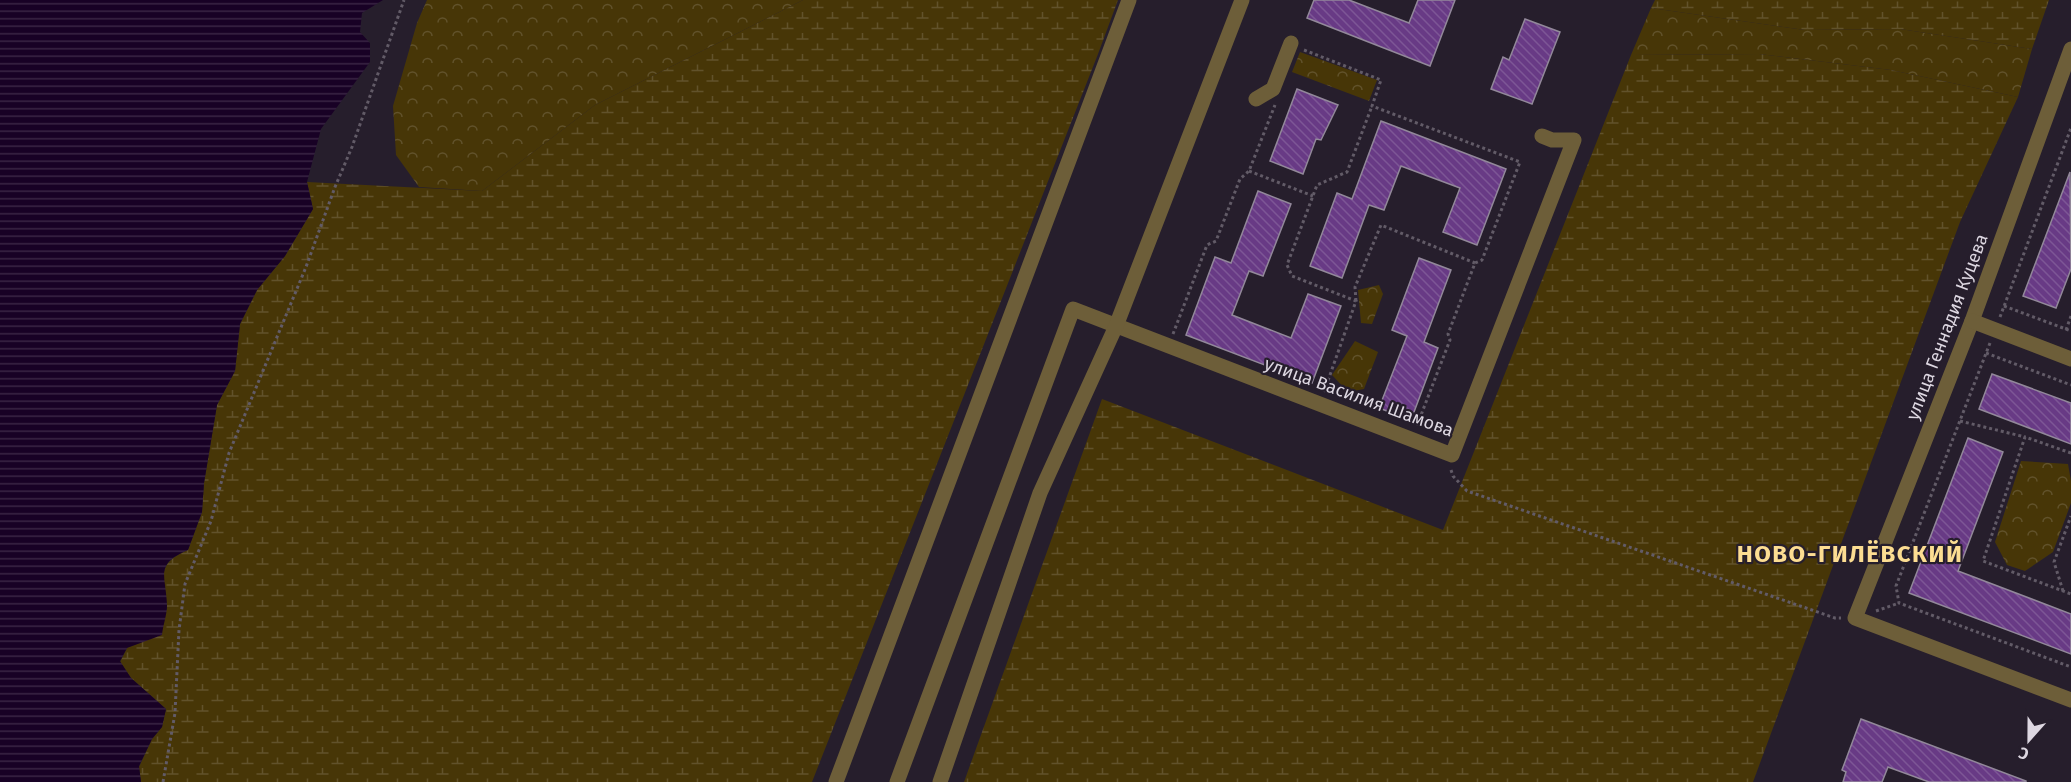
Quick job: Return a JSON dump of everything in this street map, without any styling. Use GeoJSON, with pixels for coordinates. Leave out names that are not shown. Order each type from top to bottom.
{"type":"FeatureCollection","features":[{"type":"Feature","properties":{"kind":"street"},"geometry":{"type":"LineString","coordinates":[[836,782],[1129,0]]}},
{"type":"Feature","properties":{"kind":"street"},"geometry":{"type":"LineString","coordinates":[[940,782],[1040,492],[1116,326],[1242,0]]}},
{"type":"Feature","properties":{"kind":"street"},"geometry":{"type":"LineString","coordinates":[[1257,99],[1273,89],[1294,45]]}},
{"type":"Feature","properties":{"kind":"street","name":"улица Геннадия Куцева"},"geometry":{"type":"LineString","coordinates":[[2071,50],[1972,321],[1855,618],[2071,700]]}},
{"type":"Feature","properties":{"kind":"street","name":"улица Василия Шамова"},"geometry":{"type":"LineString","coordinates":[[897,782],[1073,309],[1452,455],[1574,140],[1552,140],[1542,136]]}},
{"type":"Feature","properties":{"kind":"street"},"geometry":{"type":"LineString","coordinates":[[1972,321],[2071,359]]}},
{"type":"Feature","properties":{"kind":"path"},"geometry":{"type":"LineString","coordinates":[[163,782],[175,714],[179,630],[185,584],[211,521],[229,453],[306,267],[352,147],[404,0]]}},
{"type":"Feature","properties":{"kind":"path"},"geometry":{"type":"LineString","coordinates":[[1294,45],[1381,80],[1347,172],[1317,185],[1287,265],[1292,276],[1356,301]]}},
{"type":"Feature","properties":{"kind":"path"},"geometry":{"type":"LineString","coordinates":[[1173,335],[1207,245],[1216,241],[1240,179],[1249,171],[1277,99]]}},
{"type":"Feature","properties":{"kind":"path"},"geometry":{"type":"LineString","coordinates":[[1323,394],[1356,301],[1355,287],[1381,225],[1475,263],[1482,260],[1520,162],[1372,106]]}},
{"type":"Feature","properties":{"kind":"path"},"geometry":{"type":"LineString","coordinates":[[2071,128],[1896,586],[1899,603],[2071,667]]}},
{"type":"Feature","properties":{"kind":"path"},"geometry":{"type":"LineString","coordinates":[[1249,171],[1313,196]]}},
{"type":"Feature","properties":{"kind":"path"},"geometry":{"type":"LineString","coordinates":[[1416,429],[1450,340],[1448,334],[1475,263]]}},
{"type":"Feature","properties":{"kind":"path"},"geometry":{"type":"LineString","coordinates":[[2004,306],[2071,331]]}},
{"type":"Feature","properties":{"kind":"path"},"geometry":{"type":"LineString","coordinates":[[2066,330],[2071,316]]}},
{"type":"Feature","properties":{"kind":"path"},"geometry":{"type":"LineString","coordinates":[[1986,353],[2071,385]]}},
{"type":"Feature","properties":{"kind":"path"},"geometry":{"type":"LineString","coordinates":[[1960,421],[2025,437],[2071,453]]}},
{"type":"Feature","properties":{"kind":"path"},"geometry":{"type":"LineString","coordinates":[[2025,437],[1983,561],[2071,594]]}},
{"type":"Feature","properties":{"kind":"path"},"geometry":{"type":"LineString","coordinates":[[1448,462],[1453,476],[1467,491],[1835,618]]}},
{"type":"Feature","properties":{"kind":"path"},"geometry":{"type":"LineString","coordinates":[[2063,591],[2054,562],[2071,516]]}},
{"type":"Feature","properties":{"kind":"green space"},"geometry":{"type":"Polygon","coordinates":[[[427,0],[803,0],[595,105],[482,191],[419,187],[396,155],[393,106],[417,23],[427,0]]]}},
{"type":"Feature","properties":{"kind":"green space"},"geometry":{"type":"Polygon","coordinates":[[[803,0],[1118,0],[812,782],[141,782],[139,767],[152,739],[162,727],[166,709],[131,678],[120,662],[127,648],[167,609],[164,573],[170,561],[188,550],[202,512],[204,483],[217,405],[235,371],[240,324],[257,290],[285,256],[313,209],[307,182],[482,191],[595,105],[803,0]]]}},
{"type":"Feature","properties":{"kind":"green space"},"geometry":{"type":"Polygon","coordinates":[[[1655,0],[2049,0],[2032,49],[1900,29],[1805,30],[1651,8],[1655,0]]]}},
{"type":"Feature","properties":{"kind":"green space"},"geometry":{"type":"Polygon","coordinates":[[[1651,8],[1805,30],[1900,29],[2032,49],[2018,97],[1891,70],[1759,54],[1631,55],[1651,8]]]}},
{"type":"Feature","properties":{"kind":"green space"},"geometry":{"type":"Polygon","coordinates":[[[1300,52],[1377,80],[1369,101],[1292,72],[1300,52]]]}},
{"type":"Feature","properties":{"kind":"green space"},"geometry":{"type":"Polygon","coordinates":[[[1759,54],[1891,70],[2018,97],[1960,222],[1753,782],[964,782],[1102,399],[1443,530],[1631,55],[1759,54]]]}},
{"type":"Feature","properties":{"kind":"green space"},"geometry":{"type":"Polygon","coordinates":[[[1379,285],[1383,294],[1372,324],[1361,323],[1358,290],[1379,285]]]}},
{"type":"Feature","properties":{"kind":"green space"},"geometry":{"type":"Polygon","coordinates":[[[1355,341],[1378,352],[1364,389],[1348,392],[1332,375],[1355,341]]]}},
{"type":"Feature","properties":{"kind":"green space"},"geometry":{"type":"Polygon","coordinates":[[[2021,461],[2068,464],[2071,481],[2071,503],[2053,552],[2025,571],[2007,565],[1995,542],[2021,461]]]}},
{"type":"Feature","properties":{"kind":"shaded area"},"geometry":{"type":"Polygon","coordinates":[[[0,0],[383,0],[362,13],[360,32],[370,43],[370,62],[321,129],[307,182],[313,209],[285,256],[257,290],[240,324],[235,371],[217,405],[204,483],[202,512],[188,550],[170,560],[164,572],[167,605],[162,635],[127,648],[120,661],[131,678],[166,709],[162,727],[152,739],[139,766],[141,782],[0,782],[0,0]]]}},
{"type":"Feature","properties":{"kind":"building"},"geometry":{"type":"Polygon","coordinates":[[[1314,0],[1349,0],[1409,23],[1418,0],[1455,0],[1430,66],[1307,18],[1314,0]]]}},
{"type":"Feature","properties":{"kind":"building"},"geometry":{"type":"Polygon","coordinates":[[[1525,19],[1560,32],[1532,104],[1491,89],[1503,57],[1509,60],[1525,19]]]}},
{"type":"Feature","properties":{"kind":"building"},"geometry":{"type":"Polygon","coordinates":[[[1297,89],[1338,105],[1321,140],[1316,139],[1303,174],[1270,161],[1297,89]]]}},
{"type":"Feature","properties":{"kind":"building"},"geometry":{"type":"Polygon","coordinates":[[[1381,121],[1506,169],[1477,245],[1443,232],[1460,188],[1401,166],[1384,210],[1369,205],[1342,278],[1310,266],[1337,193],[1352,199],[1381,121]]]}},
{"type":"Feature","properties":{"kind":"building"},"geometry":{"type":"Polygon","coordinates":[[[2070,172],[2071,269],[2056,308],[2023,296],[2070,172]]]}},
{"type":"Feature","properties":{"kind":"building"},"geometry":{"type":"Polygon","coordinates":[[[1258,191],[1291,204],[1263,276],[1249,271],[1232,315],[1291,338],[1308,294],[1341,306],[1312,383],[1186,335],[1215,257],[1231,263],[1258,191]]]}},
{"type":"Feature","properties":{"kind":"building"},"geometry":{"type":"Polygon","coordinates":[[[1419,258],[1451,270],[1424,342],[1438,348],[1411,420],[1379,408],[1407,336],[1392,330],[1419,258]]]}},
{"type":"Feature","properties":{"kind":"building"},"geometry":{"type":"Polygon","coordinates":[[[1992,374],[2071,403],[2071,444],[1979,409],[1992,374]]]}},
{"type":"Feature","properties":{"kind":"building"},"geometry":{"type":"Polygon","coordinates":[[[1968,438],[2003,452],[1958,571],[2071,614],[2071,654],[1909,593],[1968,438]]]}},
{"type":"Feature","properties":{"kind":"building"},"geometry":{"type":"Polygon","coordinates":[[[1861,719],[2026,782],[1929,782],[1888,767],[1882,782],[1843,782],[1846,772],[1842,770],[1861,719]]]}},
{"type":"Feature","properties":{"kind":"district","name":"НОВО-ГИЛЁВСКИЙ"},"geometry":{"type":"Point","coordinates":[1850,554]}}]}
